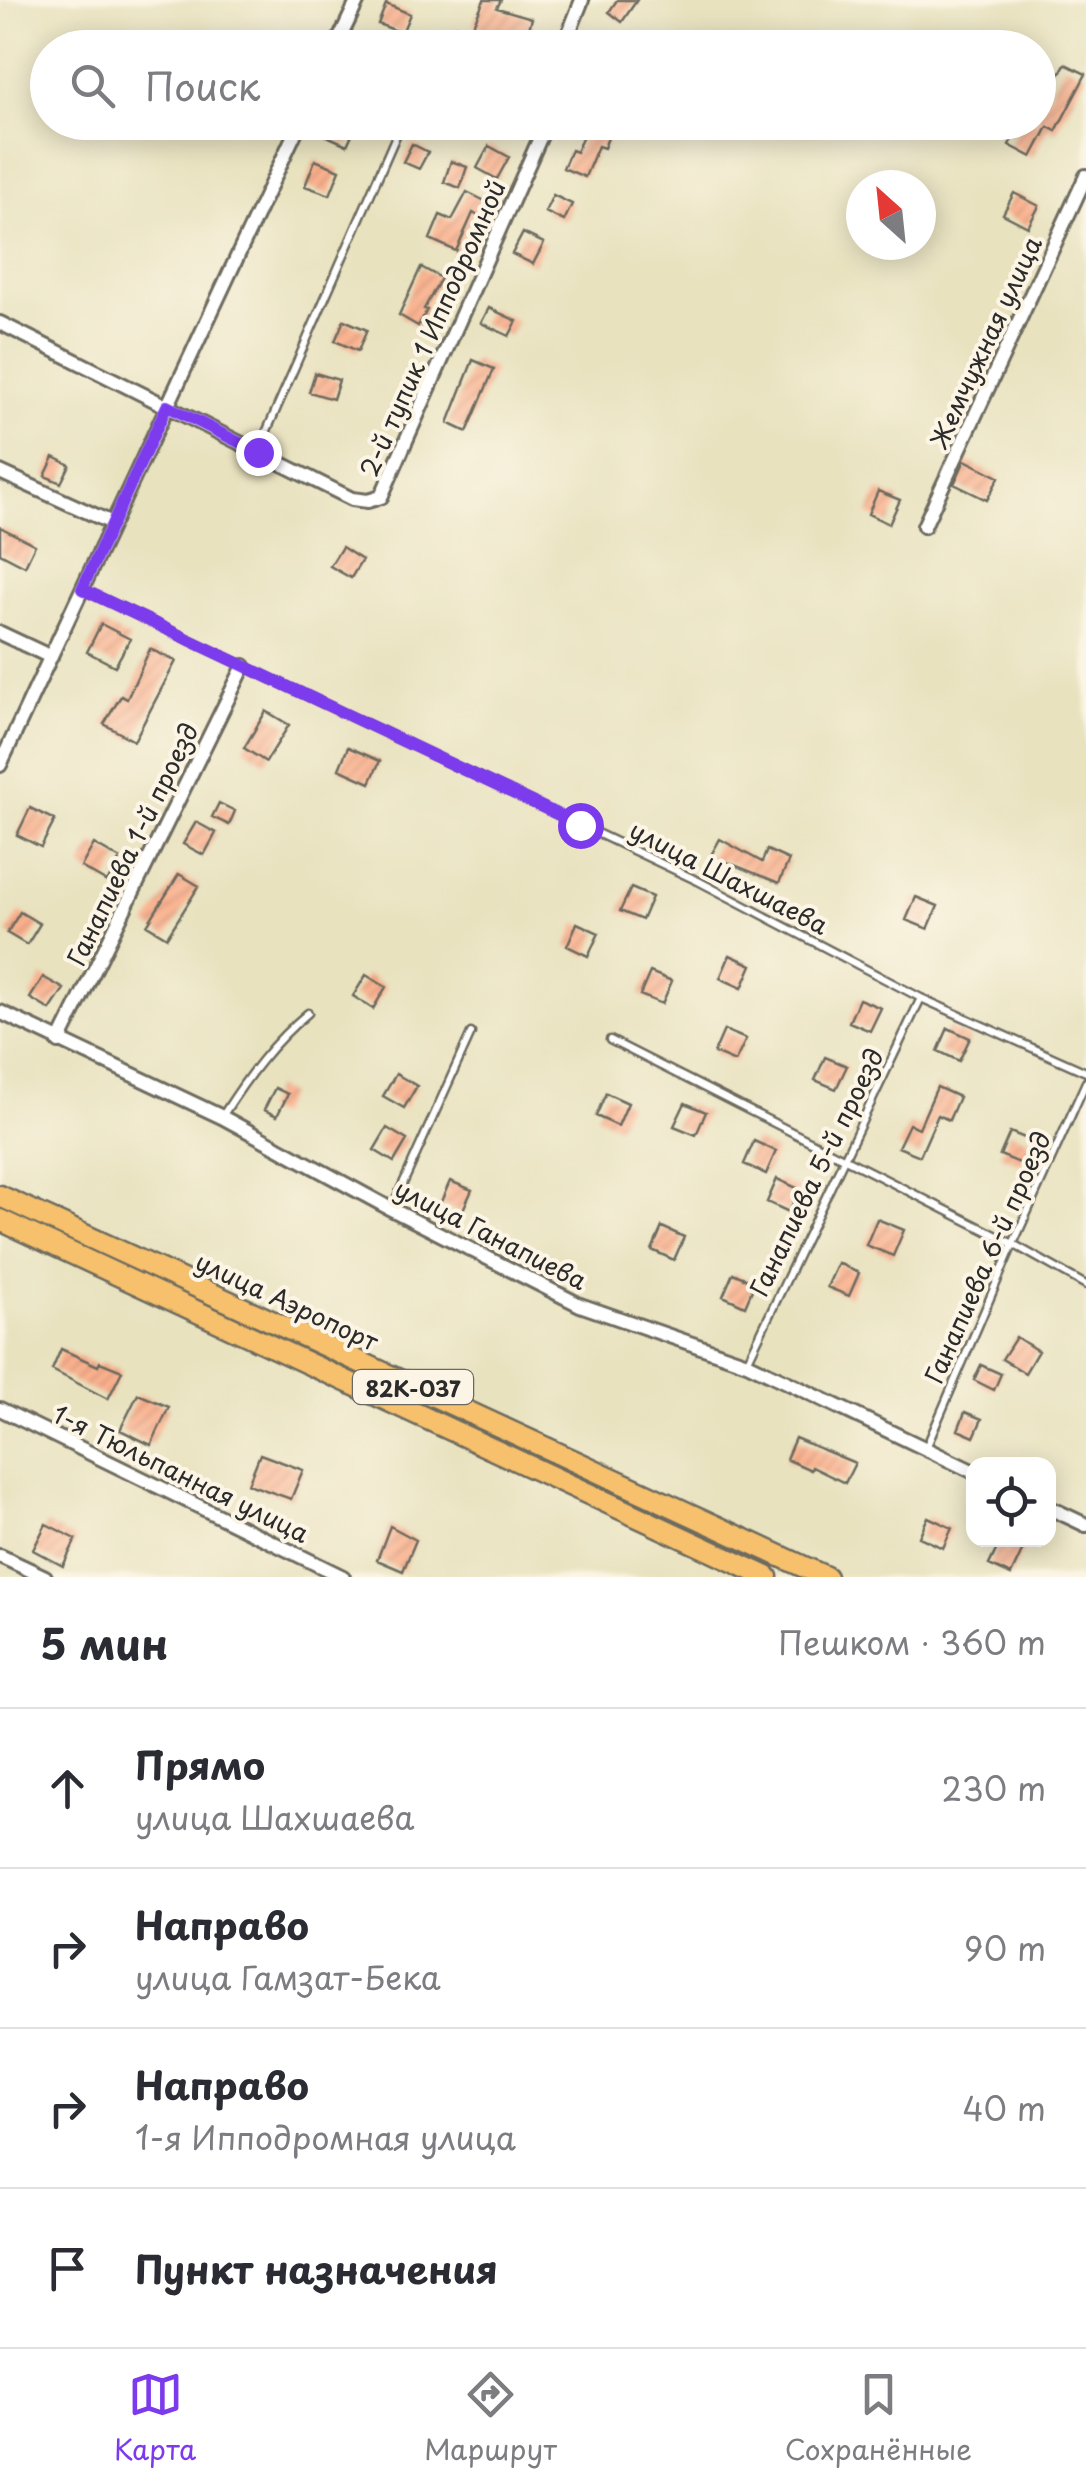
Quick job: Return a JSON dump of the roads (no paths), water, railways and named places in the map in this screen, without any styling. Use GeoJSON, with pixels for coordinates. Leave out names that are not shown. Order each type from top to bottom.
{"type":"FeatureCollection","features":[{"type":"Feature","properties":{"kind":"main road","name":"улица Аэропорт"},"geometry":{"type":"LineString","coordinates":[[0,1196],[826,1577]]}},
{"type":"Feature","properties":{"kind":"main road","name":"улица Аэропорт"},"geometry":{"type":"LineString","coordinates":[[0,1220],[767,1577]]}},
{"type":"Feature","properties":{"kind":"street"},"geometry":{"type":"LineString","coordinates":[[344,30],[358,0]]}},
{"type":"Feature","properties":{"kind":"street"},"geometry":{"type":"LineString","coordinates":[[570,30],[582,0]]}},
{"type":"Feature","properties":{"kind":"street"},"geometry":{"type":"LineString","coordinates":[[0,765],[292,140]]}},
{"type":"Feature","properties":{"kind":"street","name":"2-й тупик 1 Ипподромной"},"geometry":{"type":"LineString","coordinates":[[258,452],[352,499],[368,502],[381,497],[539,140]]}},
{"type":"Feature","properties":{"kind":"street","name":"Жемчужная улица"},"geometry":{"type":"LineString","coordinates":[[924,526],[1086,176]]}},
{"type":"Feature","properties":{"kind":"street"},"geometry":{"type":"LineString","coordinates":[[0,322],[258,452]]}},
{"type":"Feature","properties":{"kind":"street"},"geometry":{"type":"LineString","coordinates":[[0,472],[112,523]]}},
{"type":"Feature","properties":{"kind":"street"},"geometry":{"type":"LineString","coordinates":[[0,633],[51,656]]}},
{"type":"Feature","properties":{"kind":"street","name":"Ганапиева 1-й проезд"},"geometry":{"type":"LineString","coordinates":[[60,1042],[244,666]]}},
{"type":"Feature","properties":{"kind":"street","name":"улица Ганапиева"},"geometry":{"type":"LineString","coordinates":[[0,1012],[222,1117],[391,1210],[580,1305],[747,1363],[966,1468]]}},
{"type":"Feature","properties":{"kind":"street","name":"1-я Тюльпанная улица"},"geometry":{"type":"LineString","coordinates":[[0,1409],[342,1577]]}},
{"type":"Feature","properties":{"kind":"street"},"geometry":{"type":"LineString","coordinates":[[1056,1512],[1086,1525]]}},
{"type":"Feature","properties":{"kind":"street"},"geometry":{"type":"LineString","coordinates":[[0,1556],[45,1577]]}},
{"type":"Feature","properties":{"kind":"lane"},"geometry":{"type":"LineString","coordinates":[[258,452],[394,140]]}},
{"type":"Feature","properties":{"kind":"lane","name":"улица Шахшаева"},"geometry":{"type":"LineString","coordinates":[[82,589],[698,881],[922,998],[1086,1072]]}},
{"type":"Feature","properties":{"kind":"lane","name":"Ганапиева 5-й проезд"},"geometry":{"type":"LineString","coordinates":[[747,1363],[922,998]]}},
{"type":"Feature","properties":{"kind":"lane"},"geometry":{"type":"LineString","coordinates":[[222,1117],[254,1067],[280,1036],[308,1013]]}},
{"type":"Feature","properties":{"kind":"lane"},"geometry":{"type":"LineString","coordinates":[[391,1210],[471,1033]]}},
{"type":"Feature","properties":{"kind":"lane"},"geometry":{"type":"LineString","coordinates":[[610,1040],[1012,1244],[1086,1286]]}},
{"type":"Feature","properties":{"kind":"lane","name":"Ганапиева 6-й проезд"},"geometry":{"type":"LineString","coordinates":[[926,1449],[1012,1244],[1086,1082]]}}]}
